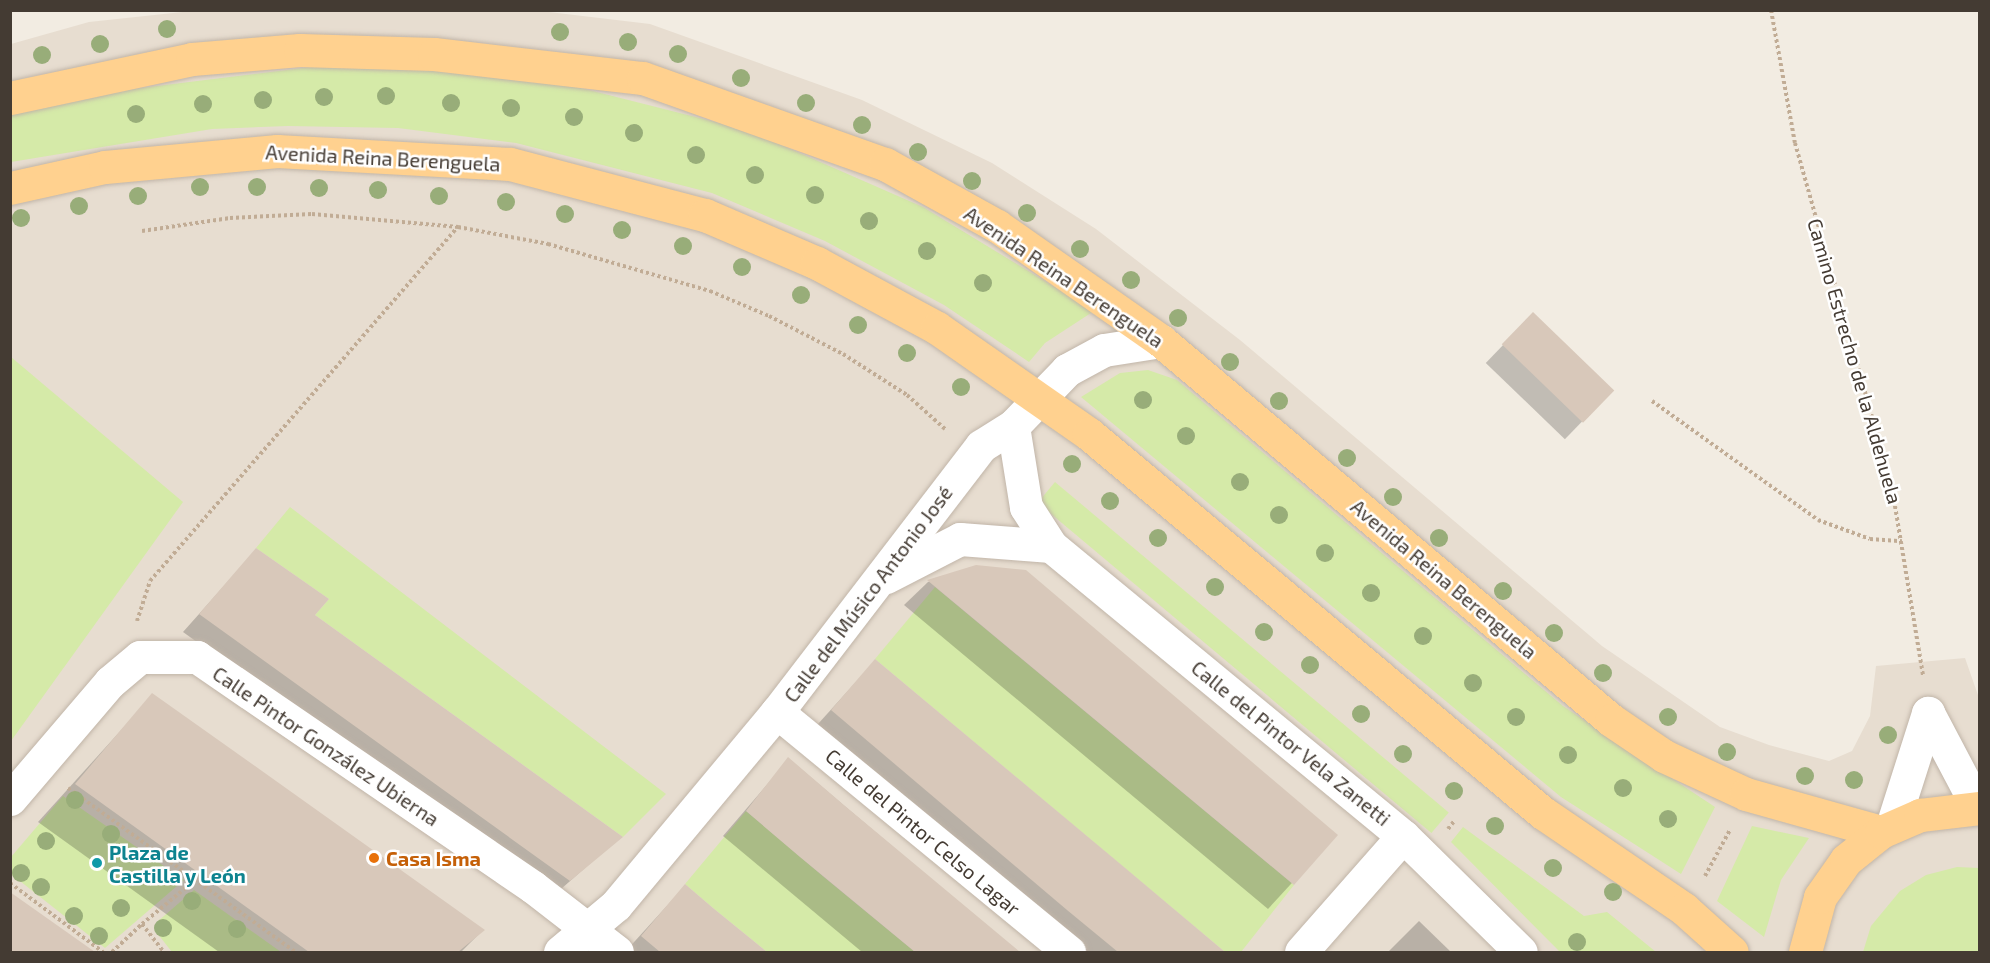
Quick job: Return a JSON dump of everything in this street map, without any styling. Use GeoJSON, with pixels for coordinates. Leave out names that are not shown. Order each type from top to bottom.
{"type":"FeatureCollection","features":[{"type":"Feature","properties":{"kind":"main road","name":"Avenida Reina Berenguela"},"geometry":{"type":"LineString","coordinates":[[10,98],[192,59],[300,50],[434,54],[643,78],[885,164],[997,226],[1161,341],[1611,720],[1664,756],[1746,794],[1887,829]]}},
{"type":"Feature","properties":{"kind":"main road","name":"Avenida Reina Berenguela"},"geometry":{"type":"LineString","coordinates":[[10,188],[105,166],[277,151],[510,164],[705,215],[817,263],[937,328],[1038,396],[1543,813],[1684,909],[1732,952]]}},
{"type":"Feature","properties":{"kind":"main road"},"geometry":{"type":"LineString","coordinates":[[1804,952],[1820,897],[1846,860],[1887,829],[1920,815],[1979,808]]}},
{"type":"Feature","properties":{"kind":"street","name":"Calle del Músico Antonio José"},"geometry":{"type":"LineString","coordinates":[[561,952],[590,930],[777,712],[885,578],[902,544],[974,456],[1013,426],[1038,396],[1067,370],[1104,350],[1161,341]]}},
{"type":"Feature","properties":{"kind":"street","name":"Calle del Pintor Vela Zanetti"},"geometry":{"type":"LineString","coordinates":[[1013,426],[1026,507],[1051,546],[1403,836],[1521,952]]}},
{"type":"Feature","properties":{"kind":"street"},"geometry":{"type":"LineString","coordinates":[[885,578],[960,539],[1051,546]]}},
{"type":"Feature","properties":{"kind":"street"},"geometry":{"type":"LineString","coordinates":[[10,799],[110,682],[140,657]]}},
{"type":"Feature","properties":{"kind":"street","name":"Calle Pintor González Ubierna"},"geometry":{"type":"LineString","coordinates":[[140,657],[197,657],[590,930],[617,952]]}},
{"type":"Feature","properties":{"kind":"street","name":"Calle del Pintor Celso Lagar"},"geometry":{"type":"LineString","coordinates":[[777,712],[1069,952]]}},
{"type":"Feature","properties":{"kind":"street"},"geometry":{"type":"LineString","coordinates":[[1887,829],[1928,713]]}},
{"type":"Feature","properties":{"kind":"street"},"geometry":{"type":"LineString","coordinates":[[1928,713],[1979,808]]}},
{"type":"Feature","properties":{"kind":"street"},"geometry":{"type":"LineString","coordinates":[[1301,952],[1403,836]]}},
{"type":"Feature","properties":{"kind":"path","name":"Camino Estrecho de la Aldehuela"},"geometry":{"type":"LineString","coordinates":[[1770,10],[1795,143],[1892,488],[1928,713]]}},
{"type":"Feature","properties":{"kind":"path"},"geometry":{"type":"LineString","coordinates":[[142,231],[230,218],[312,214],[459,227],[548,244],[710,291],[769,316],[907,395],[974,456]]}},
{"type":"Feature","properties":{"kind":"path"},"geometry":{"type":"LineString","coordinates":[[140,657],[135,625],[150,581],[459,227]]}},
{"type":"Feature","properties":{"kind":"path"},"geometry":{"type":"LineString","coordinates":[[1652,401],[1818,520],[1870,539],[1902,541]]}},
{"type":"Feature","properties":{"kind":"path"},"geometry":{"type":"LineString","coordinates":[[65,786],[295,952]]}},
{"type":"Feature","properties":{"kind":"path"},"geometry":{"type":"LineString","coordinates":[[1699,888],[1736,818]]}},
{"type":"Feature","properties":{"kind":"path"},"geometry":{"type":"LineString","coordinates":[[112,952],[194,881]]}},
{"type":"Feature","properties":{"kind":"path"},"geometry":{"type":"LineString","coordinates":[[10,883],[104,952]]}},
{"type":"Feature","properties":{"kind":"path"},"geometry":{"type":"LineString","coordinates":[[142,924],[164,952]]}},
{"type":"Feature","properties":{"kind":"shaded area"},"geometry":{"type":"Polygon","coordinates":[[[201,10],[549,12],[650,24],[862,100],[992,163],[1096,229],[1240,340],[1602,646],[1720,727],[1769,745],[1829,761],[1852,751],[1870,716],[1876,666],[1965,658],[1979,698],[1979,952],[11,952],[11,44],[89,22],[201,10]]]}},
{"type":"Feature","properties":{"kind":"green space"},"geometry":{"type":"Polygon","coordinates":[[[311,67],[425,69],[573,86],[747,130],[923,207],[1094,311],[1045,343],[1029,362],[944,305],[825,241],[712,193],[516,143],[398,128],[288,126],[212,129],[11,162],[10,115],[100,93],[311,67]]]}},
{"type":"Feature","properties":{"kind":"green space"},"geometry":{"type":"Polygon","coordinates":[[[11,357],[183,502],[10,741],[11,357]]]}},
{"type":"Feature","properties":{"kind":"green space"},"geometry":{"type":"Polygon","coordinates":[[[1148,370],[1177,380],[1563,706],[1715,807],[1681,874],[1561,797],[1081,397],[1120,373],[1148,370]]]}},
{"type":"Feature","properties":{"kind":"green space"},"geometry":{"type":"Polygon","coordinates":[[[1055,482],[1449,812],[1431,833],[1038,503],[1055,482]]]}},
{"type":"Feature","properties":{"kind":"green space"},"geometry":{"type":"Polygon","coordinates":[[[290,507],[666,794],[623,837],[315,615],[329,599],[256,548],[290,507]]]}},
{"type":"Feature","properties":{"kind":"green space"},"geometry":{"type":"Polygon","coordinates":[[[935,587],[1294,885],[1241,952],[1225,952],[875,659],[935,587]]]}},
{"type":"Feature","properties":{"kind":"green space"},"geometry":{"type":"Polygon","coordinates":[[[63,796],[184,880],[105,948],[11,874],[11,857],[63,796]]]}},
{"type":"Feature","properties":{"kind":"green space"},"geometry":{"type":"Polygon","coordinates":[[[746,811],[915,952],[767,952],[713,908],[685,884],[746,811]]]}},
{"type":"Feature","properties":{"kind":"green space"},"geometry":{"type":"Polygon","coordinates":[[[1752,826],[1809,838],[1781,880],[1764,937],[1717,901],[1752,826]]]}},
{"type":"Feature","properties":{"kind":"green space"},"geometry":{"type":"Polygon","coordinates":[[[1463,827],[1584,916],[1607,912],[1656,952],[1560,952],[1451,842],[1463,827]]]}},
{"type":"Feature","properties":{"kind":"green space"},"geometry":{"type":"Polygon","coordinates":[[[1957,867],[1979,868],[1979,952],[1863,952],[1871,926],[1900,891],[1926,875],[1957,867]]]}},
{"type":"Feature","properties":{"kind":"green space"},"geometry":{"type":"Polygon","coordinates":[[[194,890],[281,952],[172,952],[157,933],[157,922],[194,890]]]}},
{"type":"Feature","properties":{"kind":"building"},"geometry":{"type":"Polygon","coordinates":[[[1533,312],[1614,390],[1583,423],[1502,344],[1533,312]]]}},
{"type":"Feature","properties":{"kind":"building"},"geometry":{"type":"Polygon","coordinates":[[[256,548],[329,599],[315,615],[623,837],[570,881],[199,614],[256,548]]]}},
{"type":"Feature","properties":{"kind":"building"},"geometry":{"type":"Polygon","coordinates":[[[976,565],[1026,570],[1338,835],[1294,885],[927,580],[976,565]]]}},
{"type":"Feature","properties":{"kind":"building"},"geometry":{"type":"Polygon","coordinates":[[[875,659],[1225,952],[1118,952],[1067,910],[831,710],[875,659]]]}},
{"type":"Feature","properties":{"kind":"building"},"geometry":{"type":"Polygon","coordinates":[[[152,693],[485,930],[458,952],[309,952],[75,784],[152,693]]]}},
{"type":"Feature","properties":{"kind":"building"},"geometry":{"type":"Polygon","coordinates":[[[788,757],[1020,952],[915,952],[800,857],[746,811],[788,757]]]}},
{"type":"Feature","properties":{"kind":"building"},"geometry":{"type":"Polygon","coordinates":[[[685,884],[767,952],[660,952],[641,936],[685,884]]]}},
{"type":"Feature","properties":{"kind":"building"},"geometry":{"type":"Polygon","coordinates":[[[10,892],[95,952],[10,952],[10,892]]]}},
{"type":"Feature","properties":{"kind":"place","name":"Casa Isma"},"geometry":{"type":"Point","coordinates":[374,858]}},
{"type":"Feature","properties":{"kind":"place","name":"Plaza de Castilla y León"},"geometry":{"type":"Point","coordinates":[97,863]}}]}
